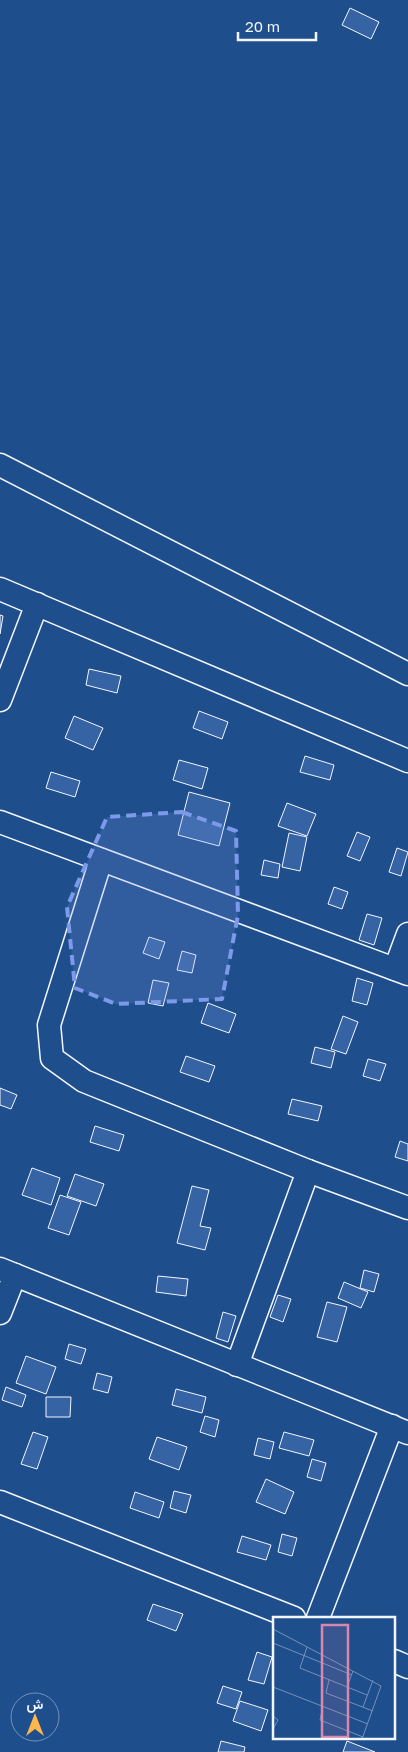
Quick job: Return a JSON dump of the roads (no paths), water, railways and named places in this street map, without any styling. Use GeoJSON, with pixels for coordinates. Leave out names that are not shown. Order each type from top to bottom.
{"type":"FeatureCollection","features":[{"type":"Feature","properties":{"kind":"street"},"geometry":{"type":"LineString","coordinates":[[0,465],[408,674]]}},
{"type":"Feature","properties":{"kind":"street"},"geometry":{"type":"LineString","coordinates":[[0,589],[408,761]]}},
{"type":"Feature","properties":{"kind":"street"},"geometry":{"type":"LineString","coordinates":[[0,700],[36,604]]}},
{"type":"Feature","properties":{"kind":"street"},"geometry":{"type":"LineString","coordinates":[[0,822],[401,972],[408,934]]}},
{"type":"Feature","properties":{"kind":"street"},"geometry":{"type":"LineString","coordinates":[[100,860],[49,1025],[52,1058],[84,1081],[308,1171],[408,1208]]}},
{"type":"Feature","properties":{"kind":"street"},"geometry":{"type":"LineString","coordinates":[[237,1365],[308,1171]]}},
{"type":"Feature","properties":{"kind":"street"},"geometry":{"type":"LineString","coordinates":[[0,1313],[8,1272],[400,1430],[318,1617]]}},
{"type":"Feature","properties":{"kind":"street"},"geometry":{"type":"LineString","coordinates":[[0,1502],[291,1617]]}},
{"type":"Feature","properties":{"kind":"street"},"geometry":{"type":"LineString","coordinates":[[396,1662],[408,1667]]}}]}
